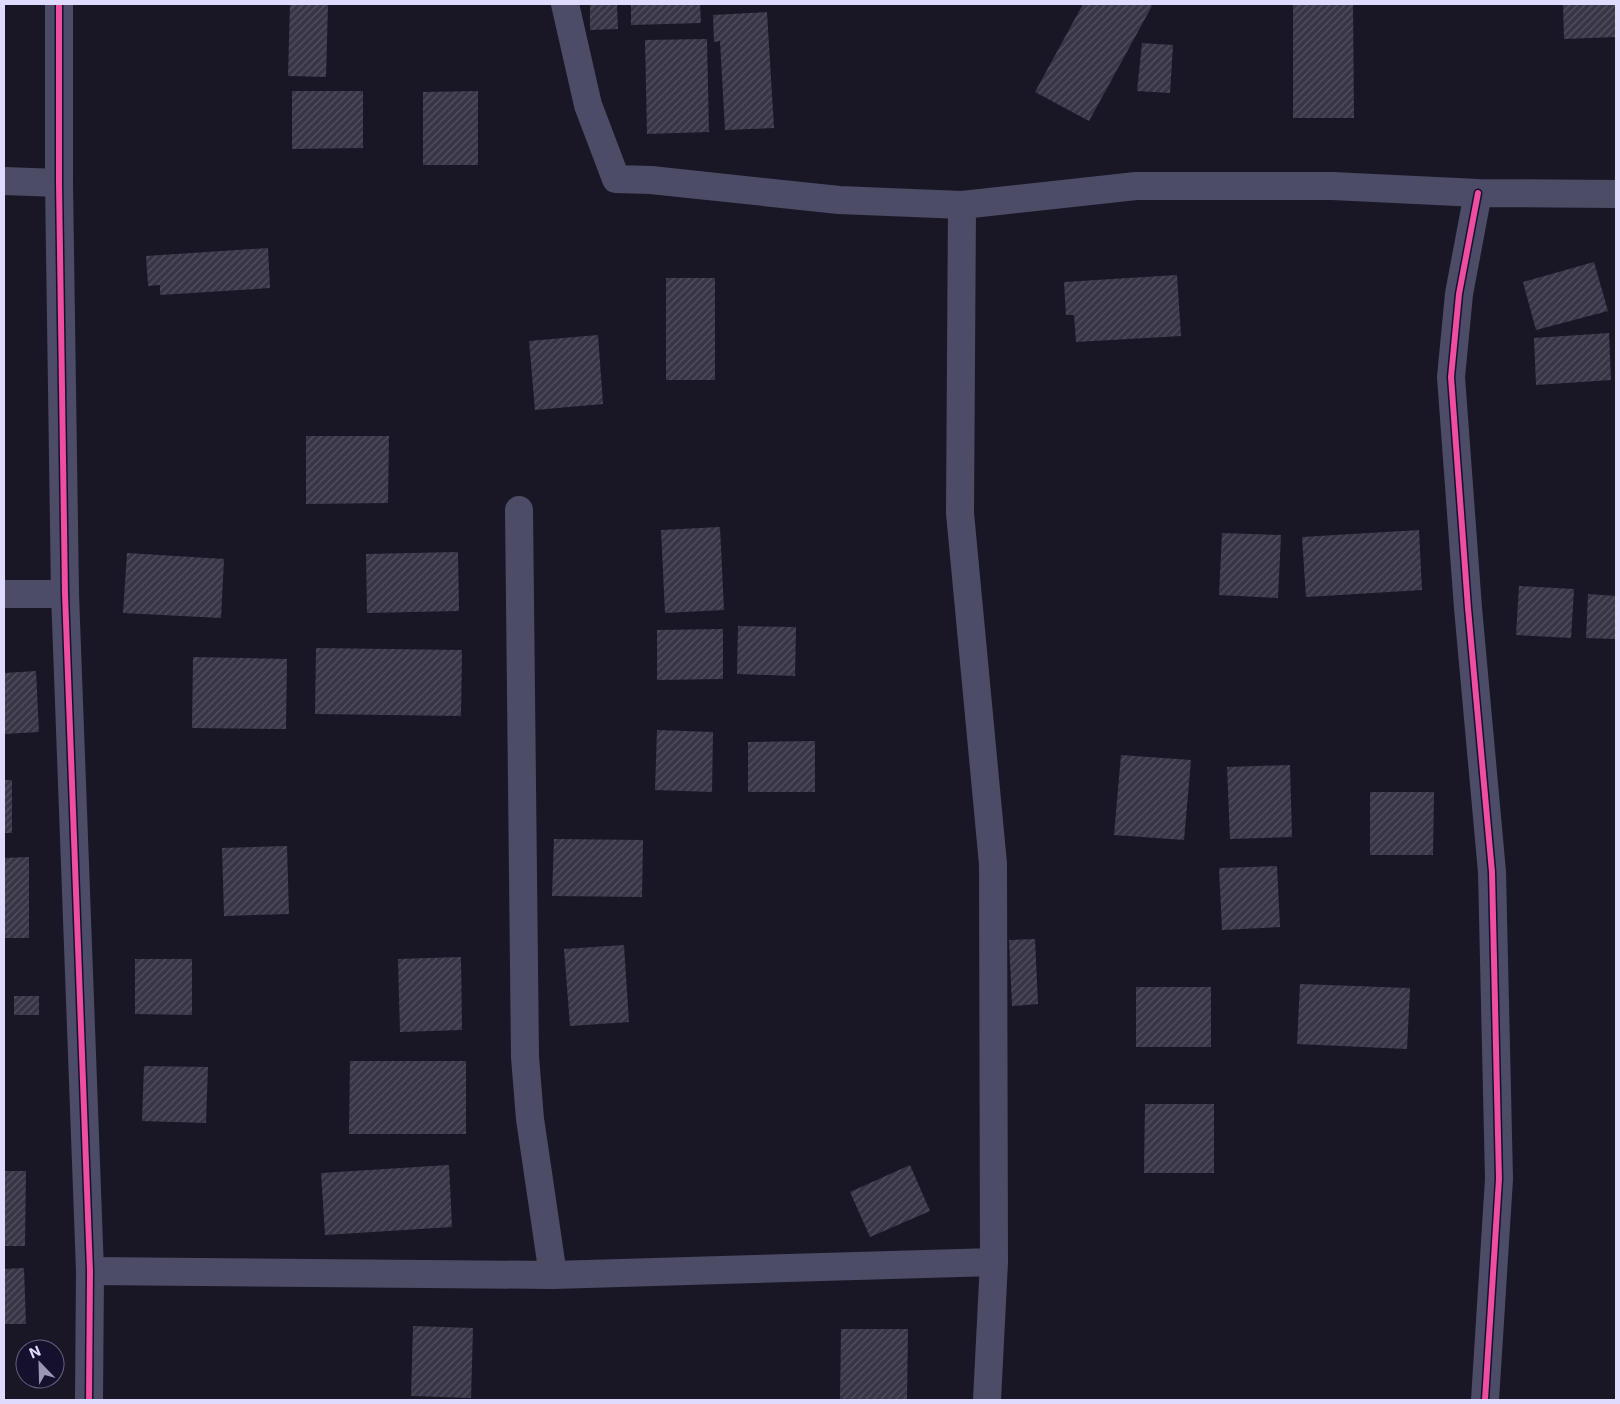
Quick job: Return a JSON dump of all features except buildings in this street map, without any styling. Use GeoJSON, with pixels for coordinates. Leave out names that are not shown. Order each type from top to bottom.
{"type":"FeatureCollection","features":[{"type":"Feature","properties":{"kind":"street"},"geometry":{"type":"LineString","coordinates":[[59,4],[59,183],[65,594],[90,1271],[89,1400]]}},
{"type":"Feature","properties":{"kind":"street"},"geometry":{"type":"LineString","coordinates":[[565,4],[588,105],[616,179],[651,180],[838,200],[962,206],[1136,186],[1332,186],[1478,193],[1616,194]]}},
{"type":"Feature","properties":{"kind":"street"},"geometry":{"type":"LineString","coordinates":[[4,181],[59,183]]}},
{"type":"Feature","properties":{"kind":"street"},"geometry":{"type":"LineString","coordinates":[[1478,193],[1459,294],[1451,377],[1468,608],[1492,872],[1499,1179],[1485,1400]]}},
{"type":"Feature","properties":{"kind":"street"},"geometry":{"type":"LineString","coordinates":[[962,206],[960,513],[993,864],[994,1262],[987,1400]]}},
{"type":"Feature","properties":{"kind":"street"},"geometry":{"type":"LineString","coordinates":[[519,510],[525,1058],[530,1119],[553,1275]]}},
{"type":"Feature","properties":{"kind":"street"},"geometry":{"type":"LineString","coordinates":[[4,594],[65,594]]}},
{"type":"Feature","properties":{"kind":"street"},"geometry":{"type":"LineString","coordinates":[[90,1271],[553,1275],[994,1262]]}},
{"type":"Feature","properties":{"kind":"cycle path"},"geometry":{"type":"LineString","coordinates":[[59,4],[59,183],[65,594],[90,1271],[89,1400]]}},
{"type":"Feature","properties":{"kind":"cycle path"},"geometry":{"type":"LineString","coordinates":[[1478,193],[1459,294],[1451,377],[1468,608],[1492,872],[1499,1179],[1485,1400]]}}]}
